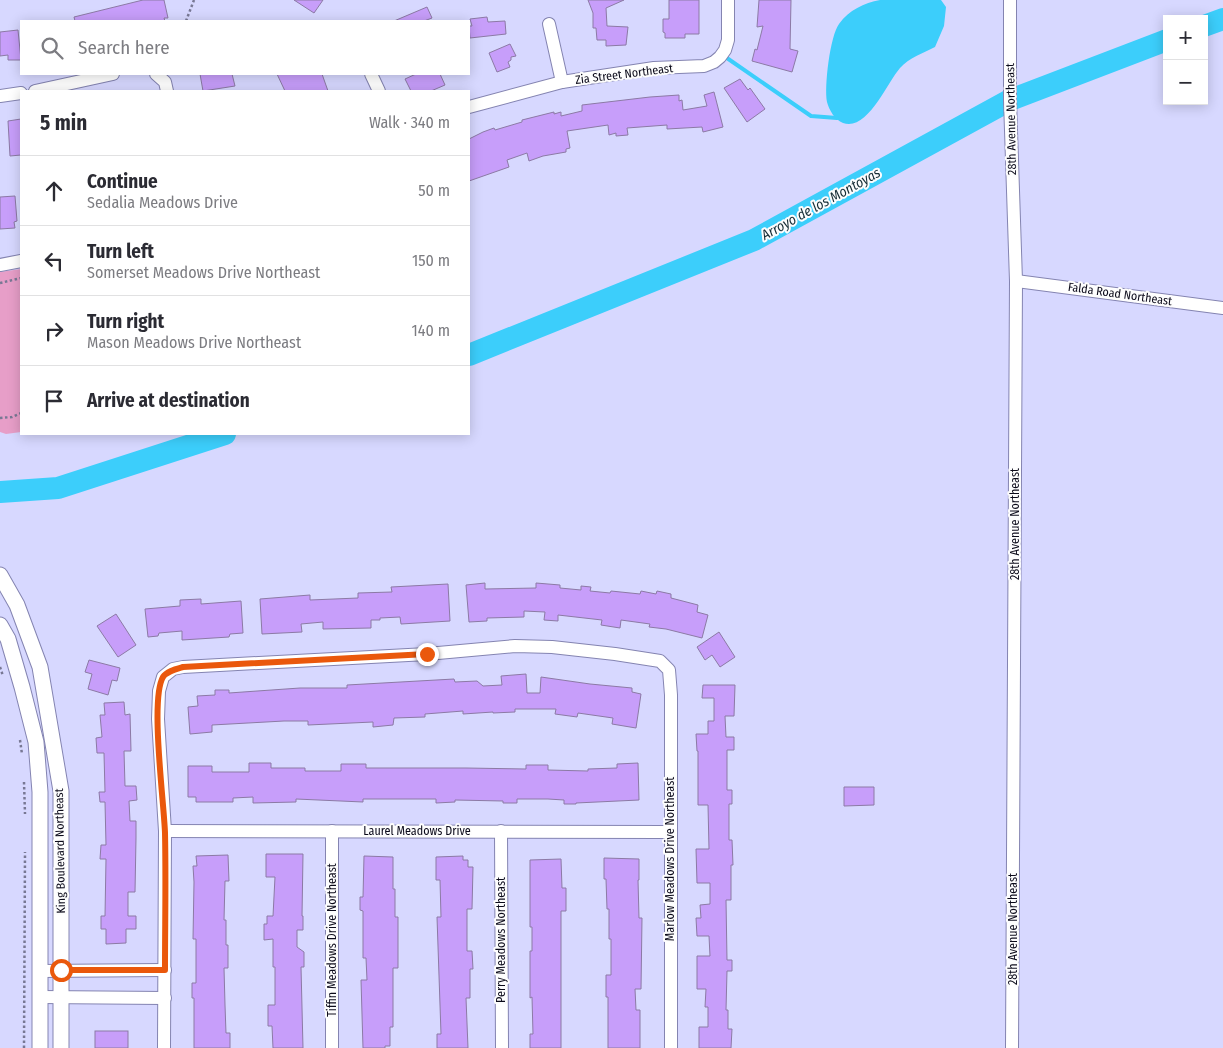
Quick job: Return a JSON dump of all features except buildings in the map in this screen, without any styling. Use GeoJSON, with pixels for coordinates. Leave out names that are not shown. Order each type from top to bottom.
{"type":"FeatureCollection","features":[{"type":"Feature","properties":{"kind":"street","name":"Zia Street Northeast"},"geometry":{"type":"LineString","coordinates":[[470,106],[562,82],[654,68],[704,66],[714,62],[725,50],[728,40],[728,0]]}},
{"type":"Feature","properties":{"kind":"street","name":"28th Avenue Northeast"},"geometry":{"type":"LineString","coordinates":[[1010,0],[1010,100],[1016,281],[1012,1048]]}},
{"type":"Feature","properties":{"kind":"street"},"geometry":{"type":"LineString","coordinates":[[549,24],[562,82]]}},
{"type":"Feature","properties":{"kind":"street"},"geometry":{"type":"LineString","coordinates":[[40,90],[109,75]]}},
{"type":"Feature","properties":{"kind":"street"},"geometry":{"type":"LineString","coordinates":[[157,75],[165,82],[167,90]]}},
{"type":"Feature","properties":{"kind":"street"},"geometry":{"type":"LineString","coordinates":[[371,75],[379,90]]}},
{"type":"Feature","properties":{"kind":"street"},"geometry":{"type":"LineString","coordinates":[[0,96],[20,93]]}},
{"type":"Feature","properties":{"kind":"street"},"geometry":{"type":"LineString","coordinates":[[0,265],[20,261]]}},
{"type":"Feature","properties":{"kind":"street","name":"Falda Road Northeast"},"geometry":{"type":"LineString","coordinates":[[1016,281],[1223,308]]}},
{"type":"Feature","properties":{"kind":"street","name":"King Boulevard Northeast"},"geometry":{"type":"LineString","coordinates":[[0,575],[17,605],[40,667],[61,791],[61,1048]]}},
{"type":"Feature","properties":{"kind":"street","name":"King Boulevard Northeast"},"geometry":{"type":"LineString","coordinates":[[0,625],[8,639],[36,742],[40,792],[40,1048]]}},
{"type":"Feature","properties":{"kind":"street","name":"Marlow Meadows Drive Northeast"},"geometry":{"type":"LineString","coordinates":[[165,831],[158,720],[159,691],[163,677],[172,669],[427,654],[515,646],[552,647],[660,661],[669,670],[671,696],[669,832],[670,1048]]}},
{"type":"Feature","properties":{"kind":"street"},"geometry":{"type":"LineString","coordinates":[[164,1048],[165,831]]}},
{"type":"Feature","properties":{"kind":"street","name":"Laurel Meadows Drive"},"geometry":{"type":"LineString","coordinates":[[165,831],[669,832]]}},
{"type":"Feature","properties":{"kind":"street","name":"Tiffin Meadows Drive Northeast"},"geometry":{"type":"LineString","coordinates":[[332,831],[332,1048]]}},
{"type":"Feature","properties":{"kind":"street","name":"Perry Meadows Northeast"},"geometry":{"type":"LineString","coordinates":[[501,831],[502,1048]]}},
{"type":"Feature","properties":{"kind":"street"},"geometry":{"type":"LineString","coordinates":[[40,970],[165,970]]}},
{"type":"Feature","properties":{"kind":"street"},"geometry":{"type":"LineString","coordinates":[[40,997],[165,998]]}},
{"type":"Feature","properties":{"kind":"path"},"geometry":{"type":"LineString","coordinates":[[186,20],[194,0]]}},
{"type":"Feature","properties":{"kind":"path"},"geometry":{"type":"LineString","coordinates":[[0,283],[20,278]]}},
{"type":"Feature","properties":{"kind":"path"},"geometry":{"type":"LineString","coordinates":[[0,418],[12,417],[20,413]]}},
{"type":"Feature","properties":{"kind":"path"},"geometry":{"type":"LineString","coordinates":[[0,667],[4,680]]}},
{"type":"Feature","properties":{"kind":"path"},"geometry":{"type":"LineString","coordinates":[[20,737],[22,756]]}},
{"type":"Feature","properties":{"kind":"path"},"geometry":{"type":"LineString","coordinates":[[24,774],[25,818]]}},
{"type":"Feature","properties":{"kind":"path"},"geometry":{"type":"LineString","coordinates":[[24,1048],[25,845]]}},
{"type":"Feature","properties":{"kind":"shaded area"},"geometry":{"type":"Polygon","coordinates":[[[20,269],[20,432],[6,434],[0,432],[0,272],[20,269]]]}},
{"type":"Feature","properties":{"kind":"water"},"geometry":{"type":"Polygon","coordinates":[[[880,0],[941,0],[946,7],[944,26],[935,47],[912,59],[900,68],[868,114],[852,124],[843,123],[837,120],[829,108],[826,95],[830,50],[833,39],[839,24],[847,15],[863,5],[880,0]]]}},
{"type":"Feature","properties":{"kind":"waterway","name":"Arroyo de los Montoyas"},"geometry":{"type":"LineString","coordinates":[[1208,25],[1223,19]]}},
{"type":"Feature","properties":{"kind":"waterway","name":"Arroyo de los Montoyas"},"geometry":{"type":"LineString","coordinates":[[470,355],[754,240],[1010,100],[1163,42]]}},
{"type":"Feature","properties":{"kind":"waterway"},"geometry":{"type":"LineString","coordinates":[[724,56],[811,116],[837,118]]}},
{"type":"Feature","properties":{"kind":"waterway","name":"Arroyo de los Montoyas"},"geometry":{"type":"LineString","coordinates":[[0,492],[58,488],[222,435]]}},
{"type":"Feature","properties":{"kind":"route"},"geometry":{"type":"LineString","coordinates":[[61,970],[165,970],[165,831],[158,720],[159,691],[163,677],[172,669],[427,654]]}}]}
